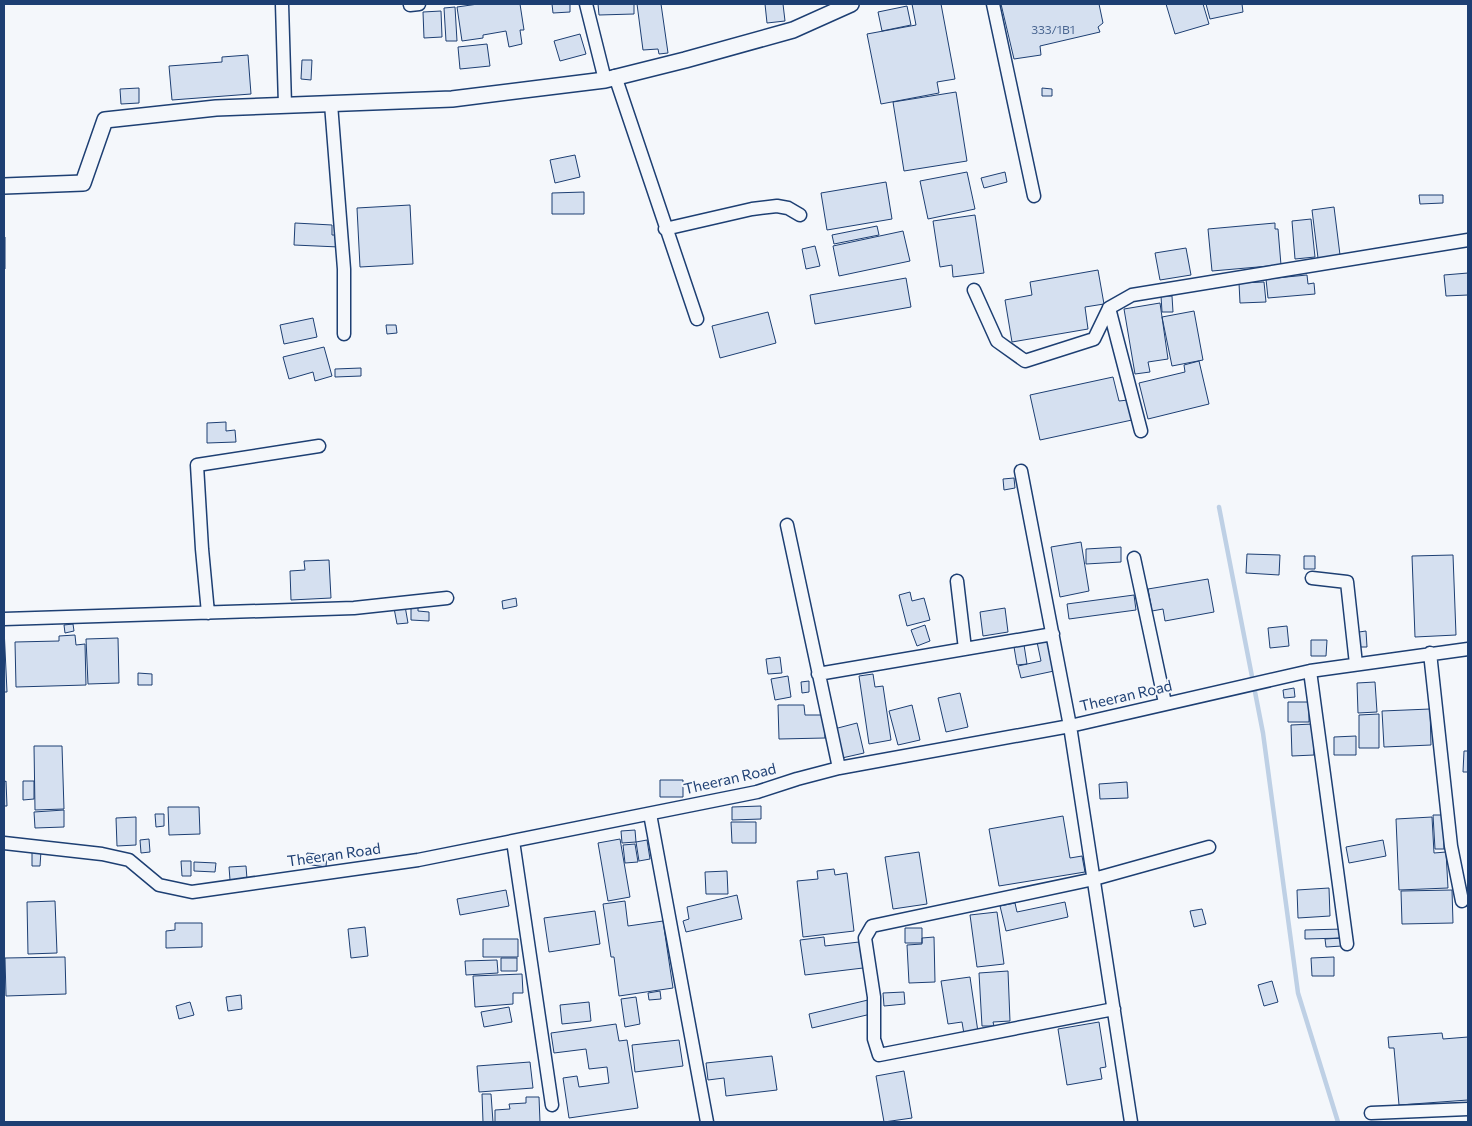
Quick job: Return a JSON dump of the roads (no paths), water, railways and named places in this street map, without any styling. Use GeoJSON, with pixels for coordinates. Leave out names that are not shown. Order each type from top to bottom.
{"type":"FeatureCollection","features":[{"type":"Feature","properties":{"kind":"street"},"geometry":{"type":"LineString","coordinates":[[282,4],[285,105]]}},
{"type":"Feature","properties":{"kind":"street"},"geometry":{"type":"LineString","coordinates":[[586,4],[610,78],[697,319]]}},
{"type":"Feature","properties":{"kind":"street"},"geometry":{"type":"LineString","coordinates":[[4,186],[83,183],[105,120],[216,108],[452,99],[610,78],[685,60],[793,30],[851,4]]}},
{"type":"Feature","properties":{"kind":"street"},"geometry":{"type":"LineString","coordinates":[[993,4],[1034,196]]}},
{"type":"Feature","properties":{"kind":"street"},"geometry":{"type":"LineString","coordinates":[[331,104],[344,269],[344,334]]}},
{"type":"Feature","properties":{"kind":"street"},"geometry":{"type":"LineString","coordinates":[[665,229],[752,209],[777,206],[788,208],[800,215]]}},
{"type":"Feature","properties":{"kind":"street"},"geometry":{"type":"LineString","coordinates":[[974,290],[997,341],[1025,361],[1094,339],[1109,308],[1132,295],[1468,240]]}},
{"type":"Feature","properties":{"kind":"street"},"geometry":{"type":"LineString","coordinates":[[1109,308],[1141,431]]}},
{"type":"Feature","properties":{"kind":"street"},"geometry":{"type":"LineString","coordinates":[[208,613],[202,549],[198,465],[319,446]]}},
{"type":"Feature","properties":{"kind":"street"},"geometry":{"type":"LineString","coordinates":[[1021,471],[1070,726],[1132,1122]]}},
{"type":"Feature","properties":{"kind":"street"},"geometry":{"type":"LineString","coordinates":[[787,525],[839,768]]}},
{"type":"Feature","properties":{"kind":"street"},"geometry":{"type":"LineString","coordinates":[[1134,558],[1165,703]]}},
{"type":"Feature","properties":{"kind":"street"},"geometry":{"type":"LineString","coordinates":[[1312,578],[1346,582],[1356,664]]}},
{"type":"Feature","properties":{"kind":"street"},"geometry":{"type":"LineString","coordinates":[[957,580],[965,649]]}},
{"type":"Feature","properties":{"kind":"street"},"geometry":{"type":"LineString","coordinates":[[4,619],[354,608],[447,598]]}},
{"type":"Feature","properties":{"kind":"street"},"geometry":{"type":"LineString","coordinates":[[818,674],[1053,634]]}},
{"type":"Feature","properties":{"kind":"street","name":"Theeran Road"},"geometry":{"type":"LineString","coordinates":[[4,843],[102,854],[129,860],[160,885],[192,892],[418,860],[757,792],[796,779],[839,768],[1070,726],[1310,671],[1468,649]]}},
{"type":"Feature","properties":{"kind":"street"},"geometry":{"type":"LineString","coordinates":[[1430,653],[1451,846],[1462,901]]}},
{"type":"Feature","properties":{"kind":"street"},"geometry":{"type":"LineString","coordinates":[[1310,671],[1347,944]]}},
{"type":"Feature","properties":{"kind":"street"},"geometry":{"type":"LineString","coordinates":[[650,814],[707,1122]]}},
{"type":"Feature","properties":{"kind":"street"},"geometry":{"type":"LineString","coordinates":[[514,841],[552,1105]]}},
{"type":"Feature","properties":{"kind":"street"},"geometry":{"type":"LineString","coordinates":[[1114,1009],[879,1055],[874,1039],[874,997],[865,938],[872,926],[1094,879],[1208,847]]}},
{"type":"Feature","properties":{"kind":"street"},"geometry":{"type":"LineString","coordinates":[[1371,1113],[1468,1109]]}},
{"type":"Feature","properties":{"kind":"waterway"},"geometry":{"type":"LineString","coordinates":[[1219,507],[1263,733],[1298,993],[1338,1122]]}}]}
